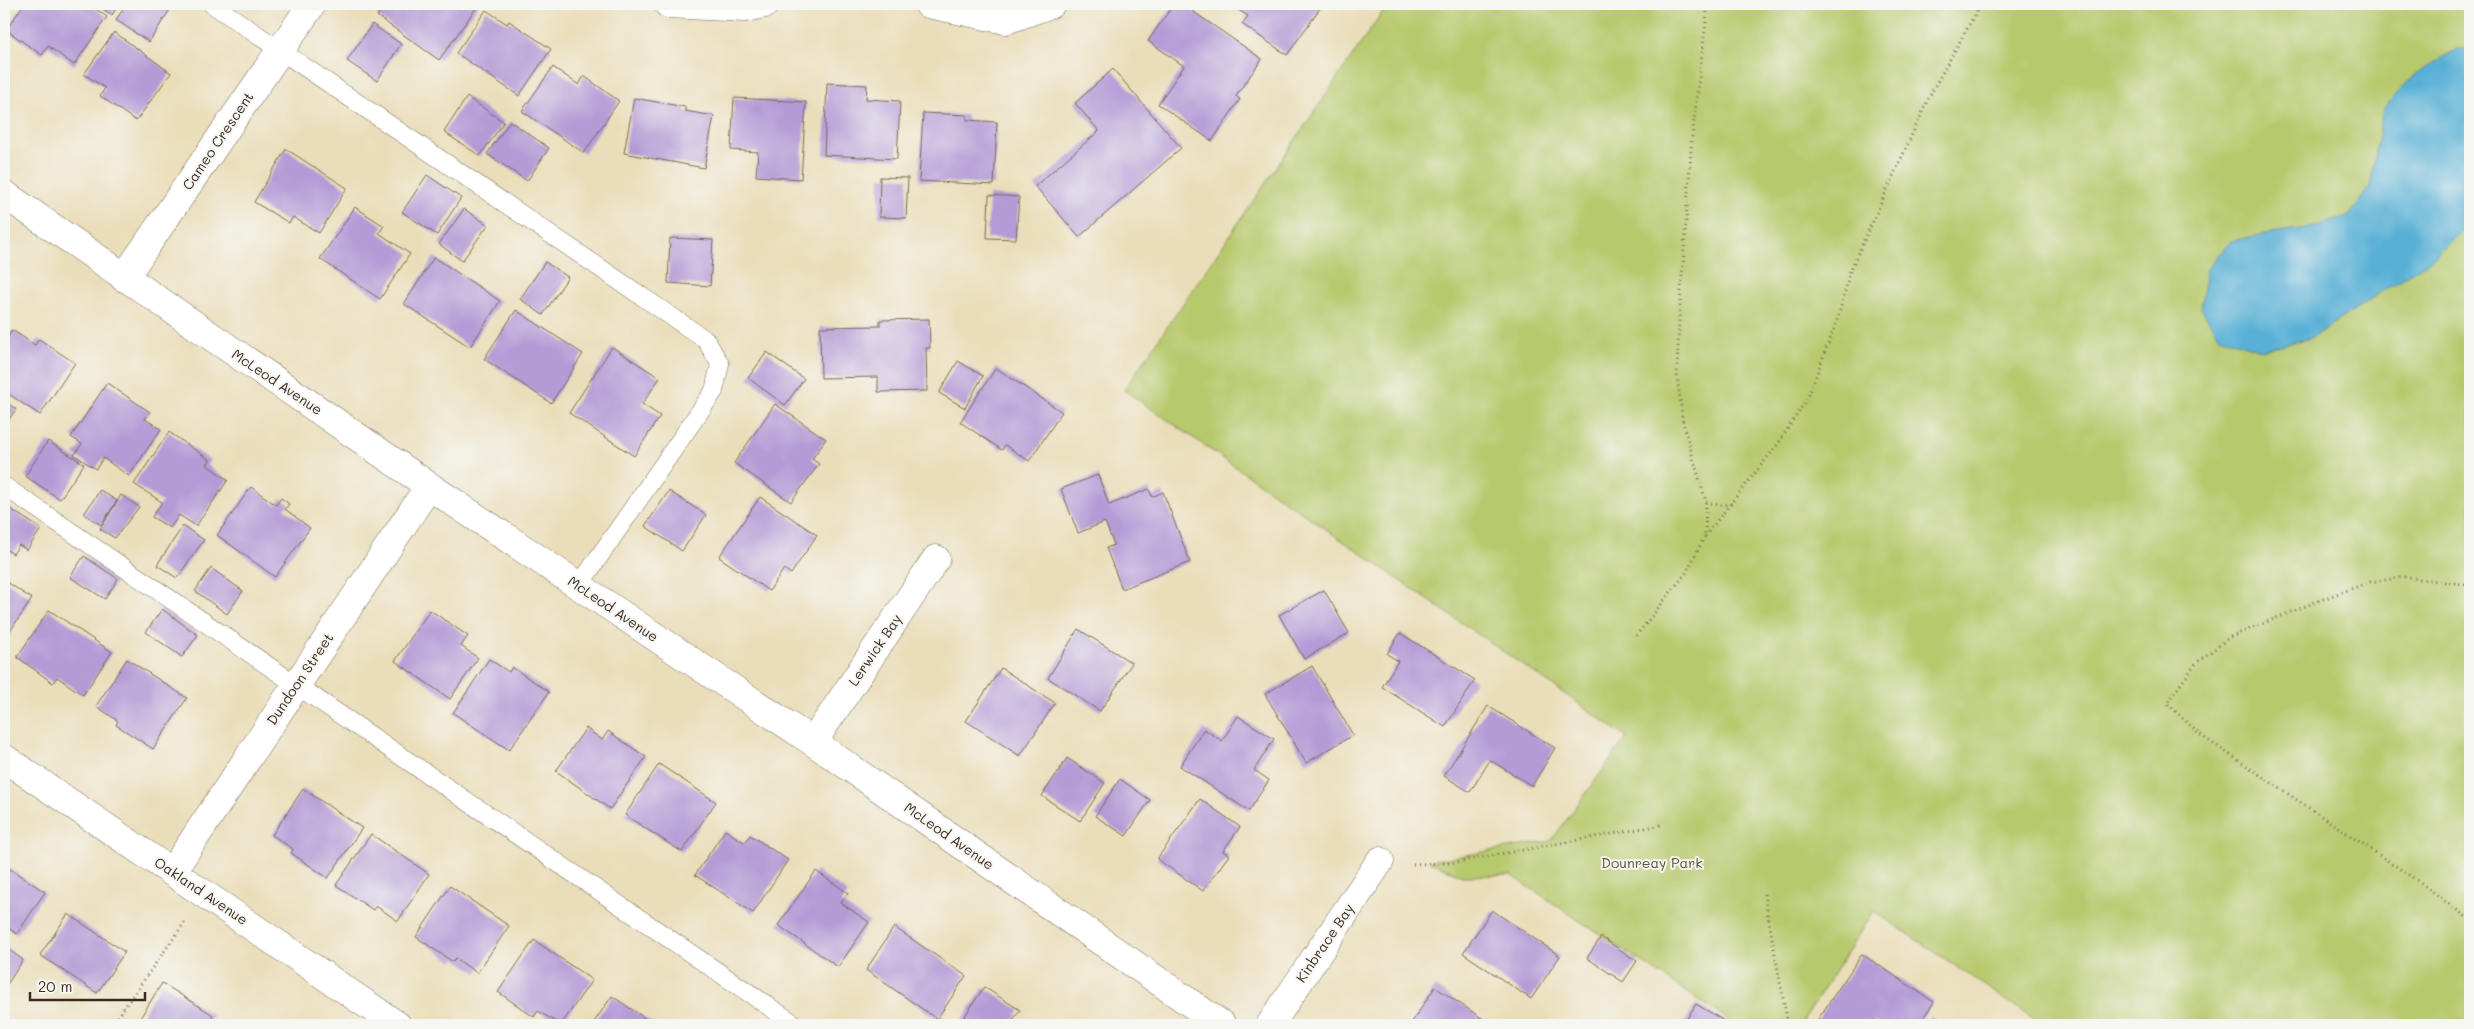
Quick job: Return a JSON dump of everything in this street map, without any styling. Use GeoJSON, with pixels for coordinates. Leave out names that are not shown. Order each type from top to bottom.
{"type":"FeatureCollection","features":[{"type":"Feature","properties":{"kind":"street","name":"Cameo Crescent"},"geometry":{"type":"LineString","coordinates":[[124,278],[312,4]]}},
{"type":"Feature","properties":{"kind":"street"},"geometry":{"type":"LineString","coordinates":[[668,4],[745,8],[765,4]]}},
{"type":"Feature","properties":{"kind":"street"},"geometry":{"type":"LineString","coordinates":[[928,4],[1006,20],[1051,4]]}},
{"type":"Feature","properties":{"kind":"street","name":"McLeod Avenue"},"geometry":{"type":"LineString","coordinates":[[4,194],[124,278],[578,587],[813,742],[1222,1025]]}},
{"type":"Feature","properties":{"kind":"street","name":"Dundoon Street"},"geometry":{"type":"LineString","coordinates":[[172,872],[429,486]]}},
{"type":"Feature","properties":{"kind":"street","name":"Lerwick Bay"},"geometry":{"type":"LineString","coordinates":[[813,742],[936,559]]}},
{"type":"Feature","properties":{"kind":"street","name":"Oakland Avenue"},"geometry":{"type":"LineString","coordinates":[[4,758],[397,1025]]}},
{"type":"Feature","properties":{"kind":"street","name":"Kinbrace Bay"},"geometry":{"type":"LineString","coordinates":[[1270,1025],[1380,861]]}},
{"type":"Feature","properties":{"kind":"lane"},"geometry":{"type":"LineString","coordinates":[[212,4],[706,340],[720,364],[714,391],[578,587]]}},
{"type":"Feature","properties":{"kind":"lane"},"geometry":{"type":"LineString","coordinates":[[4,486],[796,1025]]}},
{"type":"Feature","properties":{"kind":"path"},"geometry":{"type":"LineString","coordinates":[[1705,536],[1706,502],[1683,423],[1678,375],[1679,320],[1692,137],[1708,4]]}},
{"type":"Feature","properties":{"kind":"path"},"geometry":{"type":"LineString","coordinates":[[1636,636],[1686,573],[1705,536],[1733,504],[1778,444],[1808,397],[1838,318],[1850,271],[1932,91],[1981,4]]}},
{"type":"Feature","properties":{"kind":"path"},"geometry":{"type":"LineString","coordinates":[[1706,502],[1718,505],[1733,504]]}},
{"type":"Feature","properties":{"kind":"path"},"geometry":{"type":"LineString","coordinates":[[2470,585],[2405,576],[2370,582],[2323,599],[2230,637],[2196,663],[2167,703],[2199,734],[2421,883],[2470,920]]}},
{"type":"Feature","properties":{"kind":"path"},"geometry":{"type":"LineString","coordinates":[[1380,861],[1424,864],[1451,862],[1661,825]]}},
{"type":"Feature","properties":{"kind":"path"},"geometry":{"type":"LineString","coordinates":[[112,1025],[205,894]]}},
{"type":"Feature","properties":{"kind":"path"},"geometry":{"type":"LineString","coordinates":[[1764,894],[1788,1025]]}},
{"type":"Feature","properties":{"kind":"green space","name":"Dounreay Park"},"geometry":{"type":"Polygon","coordinates":[[[1388,4],[2470,4],[2470,1025],[2043,1025],[1874,911],[1804,1019],[1805,1025],[1736,1025],[1511,875],[1462,876],[1429,861],[1551,841],[1627,737],[1124,390],[1388,4]]]}},
{"type":"Feature","properties":{"kind":"water"},"geometry":{"type":"Polygon","coordinates":[[[2457,49],[2470,49],[2470,224],[2429,261],[2311,338],[2260,350],[2219,336],[2201,308],[2207,269],[2231,241],[2314,227],[2350,215],[2370,186],[2383,109],[2415,74],[2457,49]]]}},
{"type":"Feature","properties":{"kind":"building"},"geometry":{"type":"Polygon","coordinates":[[[24,4],[89,4],[107,17],[74,65],[48,46],[42,55],[6,30],[24,4]]]}},
{"type":"Feature","properties":{"kind":"building"},"geometry":{"type":"Polygon","coordinates":[[[96,4],[119,4],[112,15],[96,4]]]}},
{"type":"Feature","properties":{"kind":"building"},"geometry":{"type":"Polygon","coordinates":[[[126,4],[173,5],[149,42],[116,20],[126,4]]]}},
{"type":"Feature","properties":{"kind":"building"},"geometry":{"type":"Polygon","coordinates":[[[386,4],[479,4],[439,60],[377,16],[386,4]]]}},
{"type":"Feature","properties":{"kind":"building"},"geometry":{"type":"Polygon","coordinates":[[[1174,4],[1182,4],[1262,59],[1236,96],[1240,99],[1212,141],[1158,104],[1184,66],[1148,41],[1174,4]]]}},
{"type":"Feature","properties":{"kind":"building"},"geometry":{"type":"Polygon","coordinates":[[[1229,4],[1323,4],[1287,55],[1242,24],[1248,16],[1229,4]]]}},
{"type":"Feature","properties":{"kind":"building"},"geometry":{"type":"Polygon","coordinates":[[[486,10],[507,24],[509,21],[551,49],[519,96],[456,53],[486,10]]]}},
{"type":"Feature","properties":{"kind":"building"},"geometry":{"type":"Polygon","coordinates":[[[372,24],[401,44],[377,81],[347,61],[372,24]]]}},
{"type":"Feature","properties":{"kind":"building"},"geometry":{"type":"Polygon","coordinates":[[[114,32],[171,73],[136,121],[100,96],[105,88],[84,74],[114,32]]]}},
{"type":"Feature","properties":{"kind":"building"},"geometry":{"type":"Polygon","coordinates":[[[553,67],[579,85],[584,76],[619,101],[584,153],[522,111],[553,67]]]}},
{"type":"Feature","properties":{"kind":"building"},"geometry":{"type":"Polygon","coordinates":[[[1113,69],[1181,148],[1079,237],[1035,186],[1099,131],[1075,103],[1113,69]]]}},
{"type":"Feature","properties":{"kind":"building"},"geometry":{"type":"Polygon","coordinates":[[[827,83],[867,85],[866,99],[900,101],[897,159],[824,155],[827,83]]]}},
{"type":"Feature","properties":{"kind":"building"},"geometry":{"type":"Polygon","coordinates":[[[467,97],[504,122],[480,156],[444,132],[467,97]]]}},
{"type":"Feature","properties":{"kind":"building"},"geometry":{"type":"Polygon","coordinates":[[[634,98],[685,107],[685,111],[714,116],[704,168],[624,153],[634,98]]]}},
{"type":"Feature","properties":{"kind":"building"},"geometry":{"type":"Polygon","coordinates":[[[734,98],[806,102],[801,179],[756,176],[758,152],[731,150],[734,98]]]}},
{"type":"Feature","properties":{"kind":"building"},"geometry":{"type":"Polygon","coordinates":[[[923,113],[967,115],[967,120],[997,122],[994,185],[919,181],[923,113]]]}},
{"type":"Feature","properties":{"kind":"building"},"geometry":{"type":"Polygon","coordinates":[[[510,121],[549,148],[527,181],[487,154],[510,121]]]}},
{"type":"Feature","properties":{"kind":"building"},"geometry":{"type":"Polygon","coordinates":[[[286,149],[347,188],[319,233],[293,217],[289,223],[254,202],[286,149]]]}},
{"type":"Feature","properties":{"kind":"building"},"geometry":{"type":"Polygon","coordinates":[[[427,175],[461,198],[437,235],[402,212],[427,175]]]}},
{"type":"Feature","properties":{"kind":"building"},"geometry":{"type":"Polygon","coordinates":[[[880,177],[908,178],[906,218],[879,217],[880,177]]]}},
{"type":"Feature","properties":{"kind":"building"},"geometry":{"type":"Polygon","coordinates":[[[989,195],[1019,197],[1016,239],[987,238],[989,195]]]}},
{"type":"Feature","properties":{"kind":"building"},"geometry":{"type":"Polygon","coordinates":[[[355,207],[384,226],[379,233],[410,254],[380,299],[320,259],[355,207]]]}},
{"type":"Feature","properties":{"kind":"building"},"geometry":{"type":"Polygon","coordinates":[[[464,209],[488,225],[462,261],[439,244],[464,209]]]}},
{"type":"Feature","properties":{"kind":"building"},"geometry":{"type":"Polygon","coordinates":[[[670,238],[713,240],[710,286],[668,283],[670,238]]]}},
{"type":"Feature","properties":{"kind":"building"},"geometry":{"type":"Polygon","coordinates":[[[434,257],[500,301],[470,347],[404,304],[434,257]]]}},
{"type":"Feature","properties":{"kind":"building"},"geometry":{"type":"Polygon","coordinates":[[[545,262],[568,277],[543,315],[520,299],[545,262]]]}},
{"type":"Feature","properties":{"kind":"building"},"geometry":{"type":"Polygon","coordinates":[[[516,310],[583,354],[551,403],[484,359],[516,310]]]}},
{"type":"Feature","properties":{"kind":"building"},"geometry":{"type":"Polygon","coordinates":[[[929,319],[930,348],[926,348],[927,391],[878,392],[878,377],[821,378],[820,327],[880,326],[880,320],[929,319]]]}},
{"type":"Feature","properties":{"kind":"building"},"geometry":{"type":"Polygon","coordinates":[[[12,330],[35,345],[39,339],[75,363],[40,415],[4,391],[4,343],[12,330]]]}},
{"type":"Feature","properties":{"kind":"building"},"geometry":{"type":"Polygon","coordinates":[[[612,347],[660,378],[642,404],[660,416],[634,456],[569,413],[612,347]]]}},
{"type":"Feature","properties":{"kind":"building"},"geometry":{"type":"Polygon","coordinates":[[[767,352],[804,379],[785,405],[748,378],[767,352]]]}},
{"type":"Feature","properties":{"kind":"building"},"geometry":{"type":"Polygon","coordinates":[[[958,361],[983,376],[965,408],[939,393],[958,361]]]}},
{"type":"Feature","properties":{"kind":"building"},"geometry":{"type":"Polygon","coordinates":[[[996,368],[1062,412],[1029,461],[1005,445],[1002,450],[960,422],[996,368]]]}},
{"type":"Feature","properties":{"kind":"building"},"geometry":{"type":"Polygon","coordinates":[[[107,383],[150,412],[145,419],[161,429],[129,476],[103,458],[96,469],[74,455],[82,444],[71,437],[107,383]]]}},
{"type":"Feature","properties":{"kind":"building"},"geometry":{"type":"Polygon","coordinates":[[[4,401],[16,409],[4,427],[4,401]]]}},
{"type":"Feature","properties":{"kind":"building"},"geometry":{"type":"Polygon","coordinates":[[[775,404],[826,439],[812,459],[819,464],[791,502],[734,463],[775,404]]]}},
{"type":"Feature","properties":{"kind":"building"},"geometry":{"type":"Polygon","coordinates":[[[169,432],[210,460],[207,465],[228,480],[196,526],[179,515],[170,528],[152,517],[162,502],[134,484],[169,432]]]}},
{"type":"Feature","properties":{"kind":"building"},"geometry":{"type":"Polygon","coordinates":[[[48,441],[84,464],[60,499],[25,476],[48,441]]]}},
{"type":"Feature","properties":{"kind":"building"},"geometry":{"type":"Polygon","coordinates":[[[1098,475],[1109,505],[1149,489],[1152,497],[1163,492],[1190,562],[1122,589],[1106,548],[1114,545],[1105,522],[1078,533],[1061,489],[1098,475]]]}},
{"type":"Feature","properties":{"kind":"building"},"geometry":{"type":"Polygon","coordinates":[[[251,487],[276,505],[281,498],[289,504],[285,509],[310,528],[275,577],[217,535],[251,487]]]}},
{"type":"Feature","properties":{"kind":"building"},"geometry":{"type":"Polygon","coordinates":[[[100,490],[117,501],[101,525],[84,514],[100,490]]]}},
{"type":"Feature","properties":{"kind":"building"},"geometry":{"type":"Polygon","coordinates":[[[669,491],[706,515],[682,551],[645,526],[669,491]]]}},
{"type":"Feature","properties":{"kind":"building"},"geometry":{"type":"Polygon","coordinates":[[[121,495],[139,507],[115,538],[100,529],[121,495]]]}},
{"type":"Feature","properties":{"kind":"building"},"geometry":{"type":"Polygon","coordinates":[[[760,497],[817,535],[791,574],[784,569],[769,591],[719,557],[760,497]]]}},
{"type":"Feature","properties":{"kind":"building"},"geometry":{"type":"Polygon","coordinates":[[[6,506],[41,529],[27,550],[19,545],[13,554],[4,548],[6,506]]]}},
{"type":"Feature","properties":{"kind":"building"},"geometry":{"type":"Polygon","coordinates":[[[183,526],[204,540],[177,578],[157,565],[183,526]]]}},
{"type":"Feature","properties":{"kind":"building"},"geometry":{"type":"Polygon","coordinates":[[[84,556],[118,579],[105,599],[70,577],[84,556]]]}},
{"type":"Feature","properties":{"kind":"building"},"geometry":{"type":"Polygon","coordinates":[[[211,568],[243,591],[227,614],[195,591],[211,568]]]}},
{"type":"Feature","properties":{"kind":"building"},"geometry":{"type":"Polygon","coordinates":[[[4,580],[32,599],[4,640],[4,580]]]}},
{"type":"Feature","properties":{"kind":"building"},"geometry":{"type":"Polygon","coordinates":[[[1324,590],[1349,633],[1304,659],[1279,615],[1324,590]]]}},
{"type":"Feature","properties":{"kind":"building"},"geometry":{"type":"Polygon","coordinates":[[[162,609],[198,635],[182,657],[146,632],[162,609]]]}},
{"type":"Feature","properties":{"kind":"building"},"geometry":{"type":"Polygon","coordinates":[[[49,610],[112,652],[83,695],[57,677],[53,683],[17,657],[49,610]]]}},
{"type":"Feature","properties":{"kind":"building"},"geometry":{"type":"Polygon","coordinates":[[[430,610],[468,636],[461,646],[478,658],[450,699],[395,661],[430,610]]]}},
{"type":"Feature","properties":{"kind":"building"},"geometry":{"type":"Polygon","coordinates":[[[1078,629],[1132,663],[1100,711],[1048,678],[1078,629]]]}},
{"type":"Feature","properties":{"kind":"building"},"geometry":{"type":"Polygon","coordinates":[[[1400,633],[1475,680],[1445,727],[1382,687],[1398,661],[1387,654],[1400,633]]]}},
{"type":"Feature","properties":{"kind":"building"},"geometry":{"type":"Polygon","coordinates":[[[127,659],[187,698],[153,749],[116,725],[118,721],[96,706],[127,659]]]}},
{"type":"Feature","properties":{"kind":"building"},"geometry":{"type":"Polygon","coordinates":[[[489,659],[509,672],[512,667],[549,692],[509,750],[453,713],[489,659]]]}},
{"type":"Feature","properties":{"kind":"building"},"geometry":{"type":"Polygon","coordinates":[[[1312,666],[1353,735],[1306,763],[1265,694],[1312,666]]]}},
{"type":"Feature","properties":{"kind":"building"},"geometry":{"type":"Polygon","coordinates":[[[1001,668],[1055,703],[1020,756],[966,721],[1001,668]]]}},
{"type":"Feature","properties":{"kind":"building"},"geometry":{"type":"Polygon","coordinates":[[[1488,706],[1555,748],[1532,786],[1490,760],[1470,792],[1444,776],[1488,706]]]}},
{"type":"Feature","properties":{"kind":"building"},"geometry":{"type":"Polygon","coordinates":[[[1238,716],[1274,739],[1254,770],[1269,780],[1249,811],[1180,766],[1204,729],[1222,741],[1238,716]]]}},
{"type":"Feature","properties":{"kind":"building"},"geometry":{"type":"Polygon","coordinates":[[[586,728],[602,740],[608,731],[646,757],[610,809],[556,771],[586,728]]]}},
{"type":"Feature","properties":{"kind":"building"},"geometry":{"type":"Polygon","coordinates":[[[1067,758],[1105,783],[1080,821],[1042,796],[1067,758]]]}},
{"type":"Feature","properties":{"kind":"building"},"geometry":{"type":"Polygon","coordinates":[[[659,764],[716,802],[682,852],[625,815],[659,764]]]}},
{"type":"Feature","properties":{"kind":"building"},"geometry":{"type":"Polygon","coordinates":[[[1120,779],[1150,800],[1126,836],[1095,816],[1120,779]]]}},
{"type":"Feature","properties":{"kind":"building"},"geometry":{"type":"Polygon","coordinates":[[[303,789],[362,828],[328,878],[291,853],[293,849],[272,835],[303,789]]]}},
{"type":"Feature","properties":{"kind":"building"},"geometry":{"type":"Polygon","coordinates":[[[1200,799],[1240,827],[1223,851],[1229,855],[1203,891],[1157,859],[1200,799]]]}},
{"type":"Feature","properties":{"kind":"building"},"geometry":{"type":"Polygon","coordinates":[[[725,830],[745,843],[750,835],[788,860],[753,913],[695,875],[725,830]]]}},
{"type":"Feature","properties":{"kind":"building"},"geometry":{"type":"Polygon","coordinates":[[[371,834],[429,874],[398,921],[376,906],[373,910],[336,885],[371,834]]]}},
{"type":"Feature","properties":{"kind":"building"},"geometry":{"type":"Polygon","coordinates":[[[4,865],[45,892],[17,934],[4,925],[4,865]]]}},
{"type":"Feature","properties":{"kind":"building"},"geometry":{"type":"Polygon","coordinates":[[[816,871],[848,893],[841,903],[869,922],[838,967],[778,925],[816,871]]]}},
{"type":"Feature","properties":{"kind":"building"},"geometry":{"type":"Polygon","coordinates":[[[450,886],[509,926],[477,973],[455,958],[453,962],[416,937],[450,886]]]}},
{"type":"Feature","properties":{"kind":"building"},"geometry":{"type":"Polygon","coordinates":[[[1492,910],[1560,956],[1531,999],[1463,953],[1492,910]]]}},
{"type":"Feature","properties":{"kind":"building"},"geometry":{"type":"Polygon","coordinates":[[[68,914],[125,952],[97,993],[40,955],[68,914]]]}},
{"type":"Feature","properties":{"kind":"building"},"geometry":{"type":"Polygon","coordinates":[[[894,927],[966,976],[937,1019],[866,970],[894,927]]]}},
{"type":"Feature","properties":{"kind":"building"},"geometry":{"type":"Polygon","coordinates":[[[1601,937],[1637,961],[1623,982],[1587,958],[1601,937]]]}},
{"type":"Feature","properties":{"kind":"building"},"geometry":{"type":"Polygon","coordinates":[[[534,940],[592,980],[561,1025],[538,1011],[534,1017],[498,992],[534,940]]]}},
{"type":"Feature","properties":{"kind":"building"},"geometry":{"type":"Polygon","coordinates":[[[4,946],[23,960],[4,989],[4,946]]]}},
{"type":"Feature","properties":{"kind":"building"},"geometry":{"type":"Polygon","coordinates":[[[1862,954],[1934,1002],[1918,1025],[1882,1025],[1875,1021],[1872,1025],[1820,1025],[1816,1022],[1862,954]]]}},
{"type":"Feature","properties":{"kind":"building"},"geometry":{"type":"Polygon","coordinates":[[[162,983],[213,1015],[207,1025],[141,1025],[137,1023],[162,983]]]}},
{"type":"Feature","properties":{"kind":"building"},"geometry":{"type":"Polygon","coordinates":[[[984,987],[1020,1010],[1013,1020],[1021,1025],[959,1025],[984,987]]]}},
{"type":"Feature","properties":{"kind":"building"},"geometry":{"type":"Polygon","coordinates":[[[1435,987],[1492,1025],[1410,1025],[1435,987]]]}},
{"type":"Feature","properties":{"kind":"building"},"geometry":{"type":"Polygon","coordinates":[[[612,996],[655,1025],[592,1025],[612,996]]]}},
{"type":"Feature","properties":{"kind":"building"},"geometry":{"type":"Polygon","coordinates":[[[1696,1004],[1731,1025],[1683,1025],[1696,1004]]]}},
{"type":"Feature","properties":{"kind":"building"},"geometry":{"type":"Polygon","coordinates":[[[1931,1017],[1943,1025],[1926,1025],[1931,1017]]]}}]}
